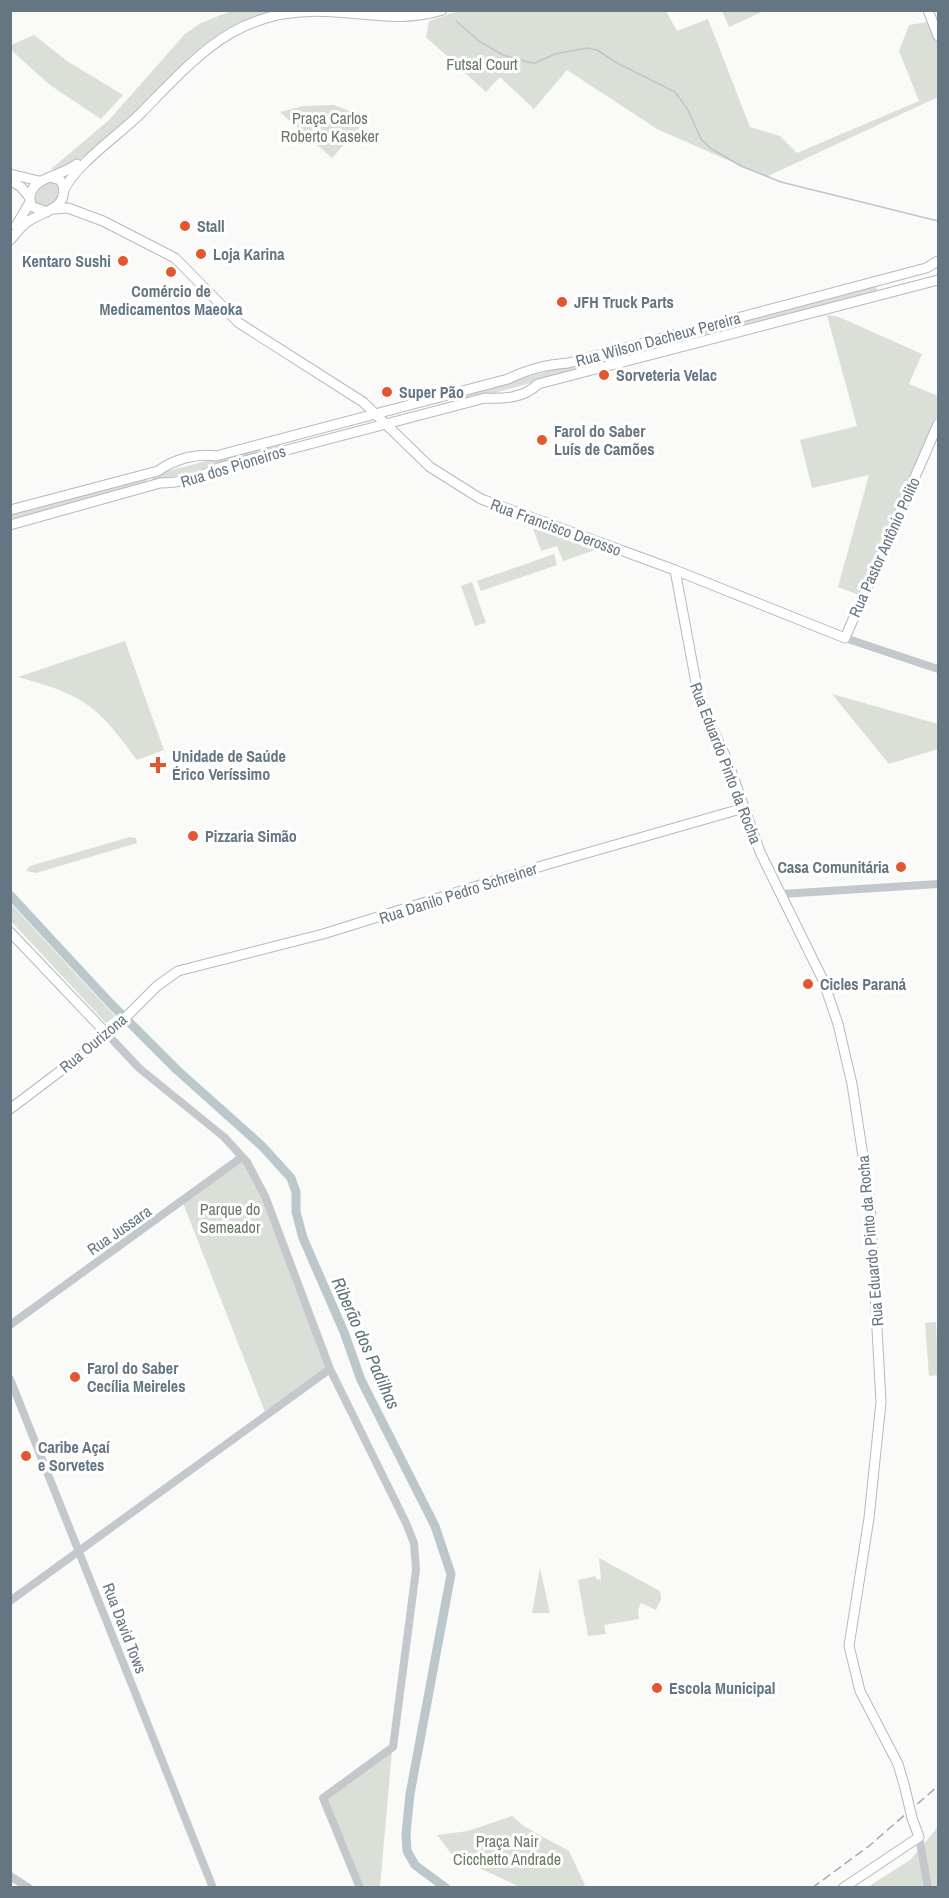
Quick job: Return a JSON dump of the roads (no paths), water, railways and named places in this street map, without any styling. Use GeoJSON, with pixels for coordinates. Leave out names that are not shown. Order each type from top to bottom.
{"type":"FeatureCollection","features":[{"type":"Feature","properties":{"kind":"main road"},"geometry":{"type":"LineString","coordinates":[[10,240],[28,221],[50,211],[72,176],[196,57],[242,27],[271,17],[304,12],[394,18],[442,10]]}},
{"type":"Feature","properties":{"kind":"main road"},"geometry":{"type":"LineString","coordinates":[[928,10],[939,36]]}},
{"type":"Feature","properties":{"kind":"main road"},"geometry":{"type":"LineString","coordinates":[[10,174],[23,179],[39,181],[69,171],[112,139]]}},
{"type":"Feature","properties":{"kind":"main road"},"geometry":{"type":"LineString","coordinates":[[50,177],[60,180],[64,191]]}},
{"type":"Feature","properties":{"kind":"main road"},"geometry":{"type":"LineString","coordinates":[[10,180],[21,187],[34,210],[50,211]]}},
{"type":"Feature","properties":{"kind":"main road"},"geometry":{"type":"LineString","coordinates":[[10,232],[25,214],[39,181]]}},
{"type":"Feature","properties":{"kind":"main road","name":"Rua Francisco Derosso"},"geometry":{"type":"LineString","coordinates":[[64,191],[75,204],[103,221],[175,258],[239,323],[357,397],[377,413],[430,467],[481,499],[675,570],[845,638]]}},
{"type":"Feature","properties":{"kind":"main road","name":"Rua Francisco Derosso"},"geometry":{"type":"LineString","coordinates":[[50,211],[68,208],[103,221]]}},
{"type":"Feature","properties":{"kind":"main road","name":"Rua Wilson Dacheux Pereira"},"geometry":{"type":"LineString","coordinates":[[377,413],[508,379],[525,370],[546,364],[568,363],[882,280],[926,268],[939,261]]}},
{"type":"Feature","properties":{"kind":"main road"},"geometry":{"type":"LineString","coordinates":[[882,280],[880,288],[885,293]]}},
{"type":"Feature","properties":{"kind":"main road","name":"Rua Wilson Dacheux Pereira"},"geometry":{"type":"LineString","coordinates":[[387,424],[485,398],[518,395],[532,390],[538,384],[939,280]]}},
{"type":"Feature","properties":{"kind":"main road"},"geometry":{"type":"LineString","coordinates":[[666,337],[663,345],[669,350]]}},
{"type":"Feature","properties":{"kind":"main road"},"geometry":{"type":"LineString","coordinates":[[647,342],[653,348],[650,355]]}},
{"type":"Feature","properties":{"kind":"main road"},"geometry":{"type":"LineString","coordinates":[[458,392],[462,396],[460,405]]}},
{"type":"Feature","properties":{"kind":"main road","name":"Rua dos Pioneiros"},"geometry":{"type":"LineString","coordinates":[[10,510],[144,474],[197,455],[216,456],[377,413]]}},
{"type":"Feature","properties":{"kind":"main road","name":"Rua dos Pioneiros"},"geometry":{"type":"LineString","coordinates":[[10,525],[148,487],[177,484],[206,476],[218,468],[387,424]]}},
{"type":"Feature","properties":{"kind":"main road","name":"Rua Pastor Antônio Polito"},"geometry":{"type":"LineString","coordinates":[[845,638],[939,424]]}},
{"type":"Feature","properties":{"kind":"main road"},"geometry":{"type":"LineString","coordinates":[[284,437],[281,444],[286,450]]}},
{"type":"Feature","properties":{"kind":"main road"},"geometry":{"type":"LineString","coordinates":[[144,474],[150,481],[148,487]]}},
{"type":"Feature","properties":{"kind":"main road","name":"Rua Eduardo Pinto da Rocha"},"geometry":{"type":"LineString","coordinates":[[675,570],[699,699],[728,762],[758,848],[820,973],[836,1017],[852,1083],[867,1176],[875,1263],[881,1414],[867,1537],[849,1646],[860,1691],[898,1764],[919,1837]]}},
{"type":"Feature","properties":{"kind":"main road","name":"Rua Danilo Pedro Schreiner"},"geometry":{"type":"LineString","coordinates":[[172,974],[397,913],[545,865],[744,808]]}},
{"type":"Feature","properties":{"kind":"main road"},"geometry":{"type":"LineString","coordinates":[[10,932],[105,1033]]}},
{"type":"Feature","properties":{"kind":"main road","name":"Rua Ourizona"},"geometry":{"type":"LineString","coordinates":[[10,1109],[100,1042],[105,1033],[118,1025],[172,974]]}},
{"type":"Feature","properties":{"kind":"main road"},"geometry":{"type":"LineString","coordinates":[[843,1887],[919,1837]]}},
{"type":"Feature","properties":{"kind":"street","name":"Rua Francisco Derosso"},"geometry":{"type":"LineString","coordinates":[[845,638],[939,669]]}},
{"type":"Feature","properties":{"kind":"street"},"geometry":{"type":"LineString","coordinates":[[782,894],[939,884]]}},
{"type":"Feature","properties":{"kind":"street"},"geometry":{"type":"LineString","coordinates":[[105,1033],[139,1068],[224,1137],[242,1157],[265,1196],[330,1369],[414,1543],[415,1583],[393,1747],[323,1798],[360,1887]]}},
{"type":"Feature","properties":{"kind":"street","name":"Rua Jussara"},"geometry":{"type":"LineString","coordinates":[[10,1325],[242,1157]]}},
{"type":"Feature","properties":{"kind":"street"},"geometry":{"type":"LineString","coordinates":[[10,1601],[330,1369]]}},
{"type":"Feature","properties":{"kind":"street","name":"Rua David Tows"},"geometry":{"type":"LineString","coordinates":[[10,1379],[213,1887]]}},
{"type":"Feature","properties":{"kind":"street"},"geometry":{"type":"LineString","coordinates":[[919,1837],[928,1887]]}},
{"type":"Feature","properties":{"kind":"street"},"geometry":{"type":"LineString","coordinates":[[10,1876],[29,1887]]}},
{"type":"Feature","properties":{"kind":"waterway"},"geometry":{"type":"LineString","coordinates":[[456,21],[479,41],[503,55],[527,62],[535,63],[555,54],[587,48],[597,50],[617,63],[675,92],[688,110],[701,139],[710,148],[741,166],[781,182],[938,221]]}},
{"type":"Feature","properties":{"kind":"waterway","name":"Riberão dos Padilhas"},"geometry":{"type":"LineString","coordinates":[[10,895],[111,1004],[177,1070],[262,1146],[291,1178],[296,1192],[296,1212],[303,1238],[344,1332],[361,1380],[435,1526],[451,1574],[410,1794],[406,1834],[407,1851],[415,1865],[446,1888]]}},
{"type":"Feature","properties":{"kind":"railway"},"geometry":{"type":"LineString","coordinates":[[812,1888],[869,1846],[938,1786]]}},
{"type":"Feature","properties":{"kind":"place","name":"Stall"},"geometry":{"type":"Point","coordinates":[185,226]}},
{"type":"Feature","properties":{"kind":"place","name":"Loja Karina"},"geometry":{"type":"Point","coordinates":[201,254]}},
{"type":"Feature","properties":{"kind":"place","name":"Kentaro Sushi"},"geometry":{"type":"Point","coordinates":[123,261]}},
{"type":"Feature","properties":{"kind":"place","name":"Comércio de Medicamentos Maeoka"},"geometry":{"type":"Point","coordinates":[171,272]}},
{"type":"Feature","properties":{"kind":"place","name":"JFH Truck Parts"},"geometry":{"type":"Point","coordinates":[562,302]}},
{"type":"Feature","properties":{"kind":"place","name":"Sorveteria Velac"},"geometry":{"type":"Point","coordinates":[604,375]}},
{"type":"Feature","properties":{"kind":"place","name":"Super Pão"},"geometry":{"type":"Point","coordinates":[387,392]}},
{"type":"Feature","properties":{"kind":"place","name":"Farol do Saber Luís de Camões"},"geometry":{"type":"Point","coordinates":[542,440]}},
{"type":"Feature","properties":{"kind":"place","name":"Unidade de Saúde Érico Veríssimo"},"geometry":{"type":"Point","coordinates":[158,765]}},
{"type":"Feature","properties":{"kind":"place","name":"Pizzaria Simão"},"geometry":{"type":"Point","coordinates":[193,836]}},
{"type":"Feature","properties":{"kind":"place","name":"Casa Comunitária"},"geometry":{"type":"Point","coordinates":[901,867]}},
{"type":"Feature","properties":{"kind":"place","name":"Cicles Paraná"},"geometry":{"type":"Point","coordinates":[808,984]}},
{"type":"Feature","properties":{"kind":"place","name":"Farol do Saber Cecília Meireles"},"geometry":{"type":"Point","coordinates":[75,1377]}},
{"type":"Feature","properties":{"kind":"place","name":"Caribe Açaí e Sorvetes"},"geometry":{"type":"Point","coordinates":[26,1456]}},
{"type":"Feature","properties":{"kind":"place","name":"Escola Municipal"},"geometry":{"type":"Point","coordinates":[657,1688]}},
{"type":"Feature","properties":{"kind":"park label","name":"Futsal Court"},"geometry":{"type":"Point","coordinates":[482,64]}},
{"type":"Feature","properties":{"kind":"park label","name":"Praça Carlos Roberto Kaseker"},"geometry":{"type":"Point","coordinates":[330,127]}},
{"type":"Feature","properties":{"kind":"park label","name":"Parque do Semeador"},"geometry":{"type":"Point","coordinates":[230,1218]}},
{"type":"Feature","properties":{"kind":"park label","name":"Praça Nair Cicchetto Andrade"},"geometry":{"type":"Point","coordinates":[507,1850]}}]}
